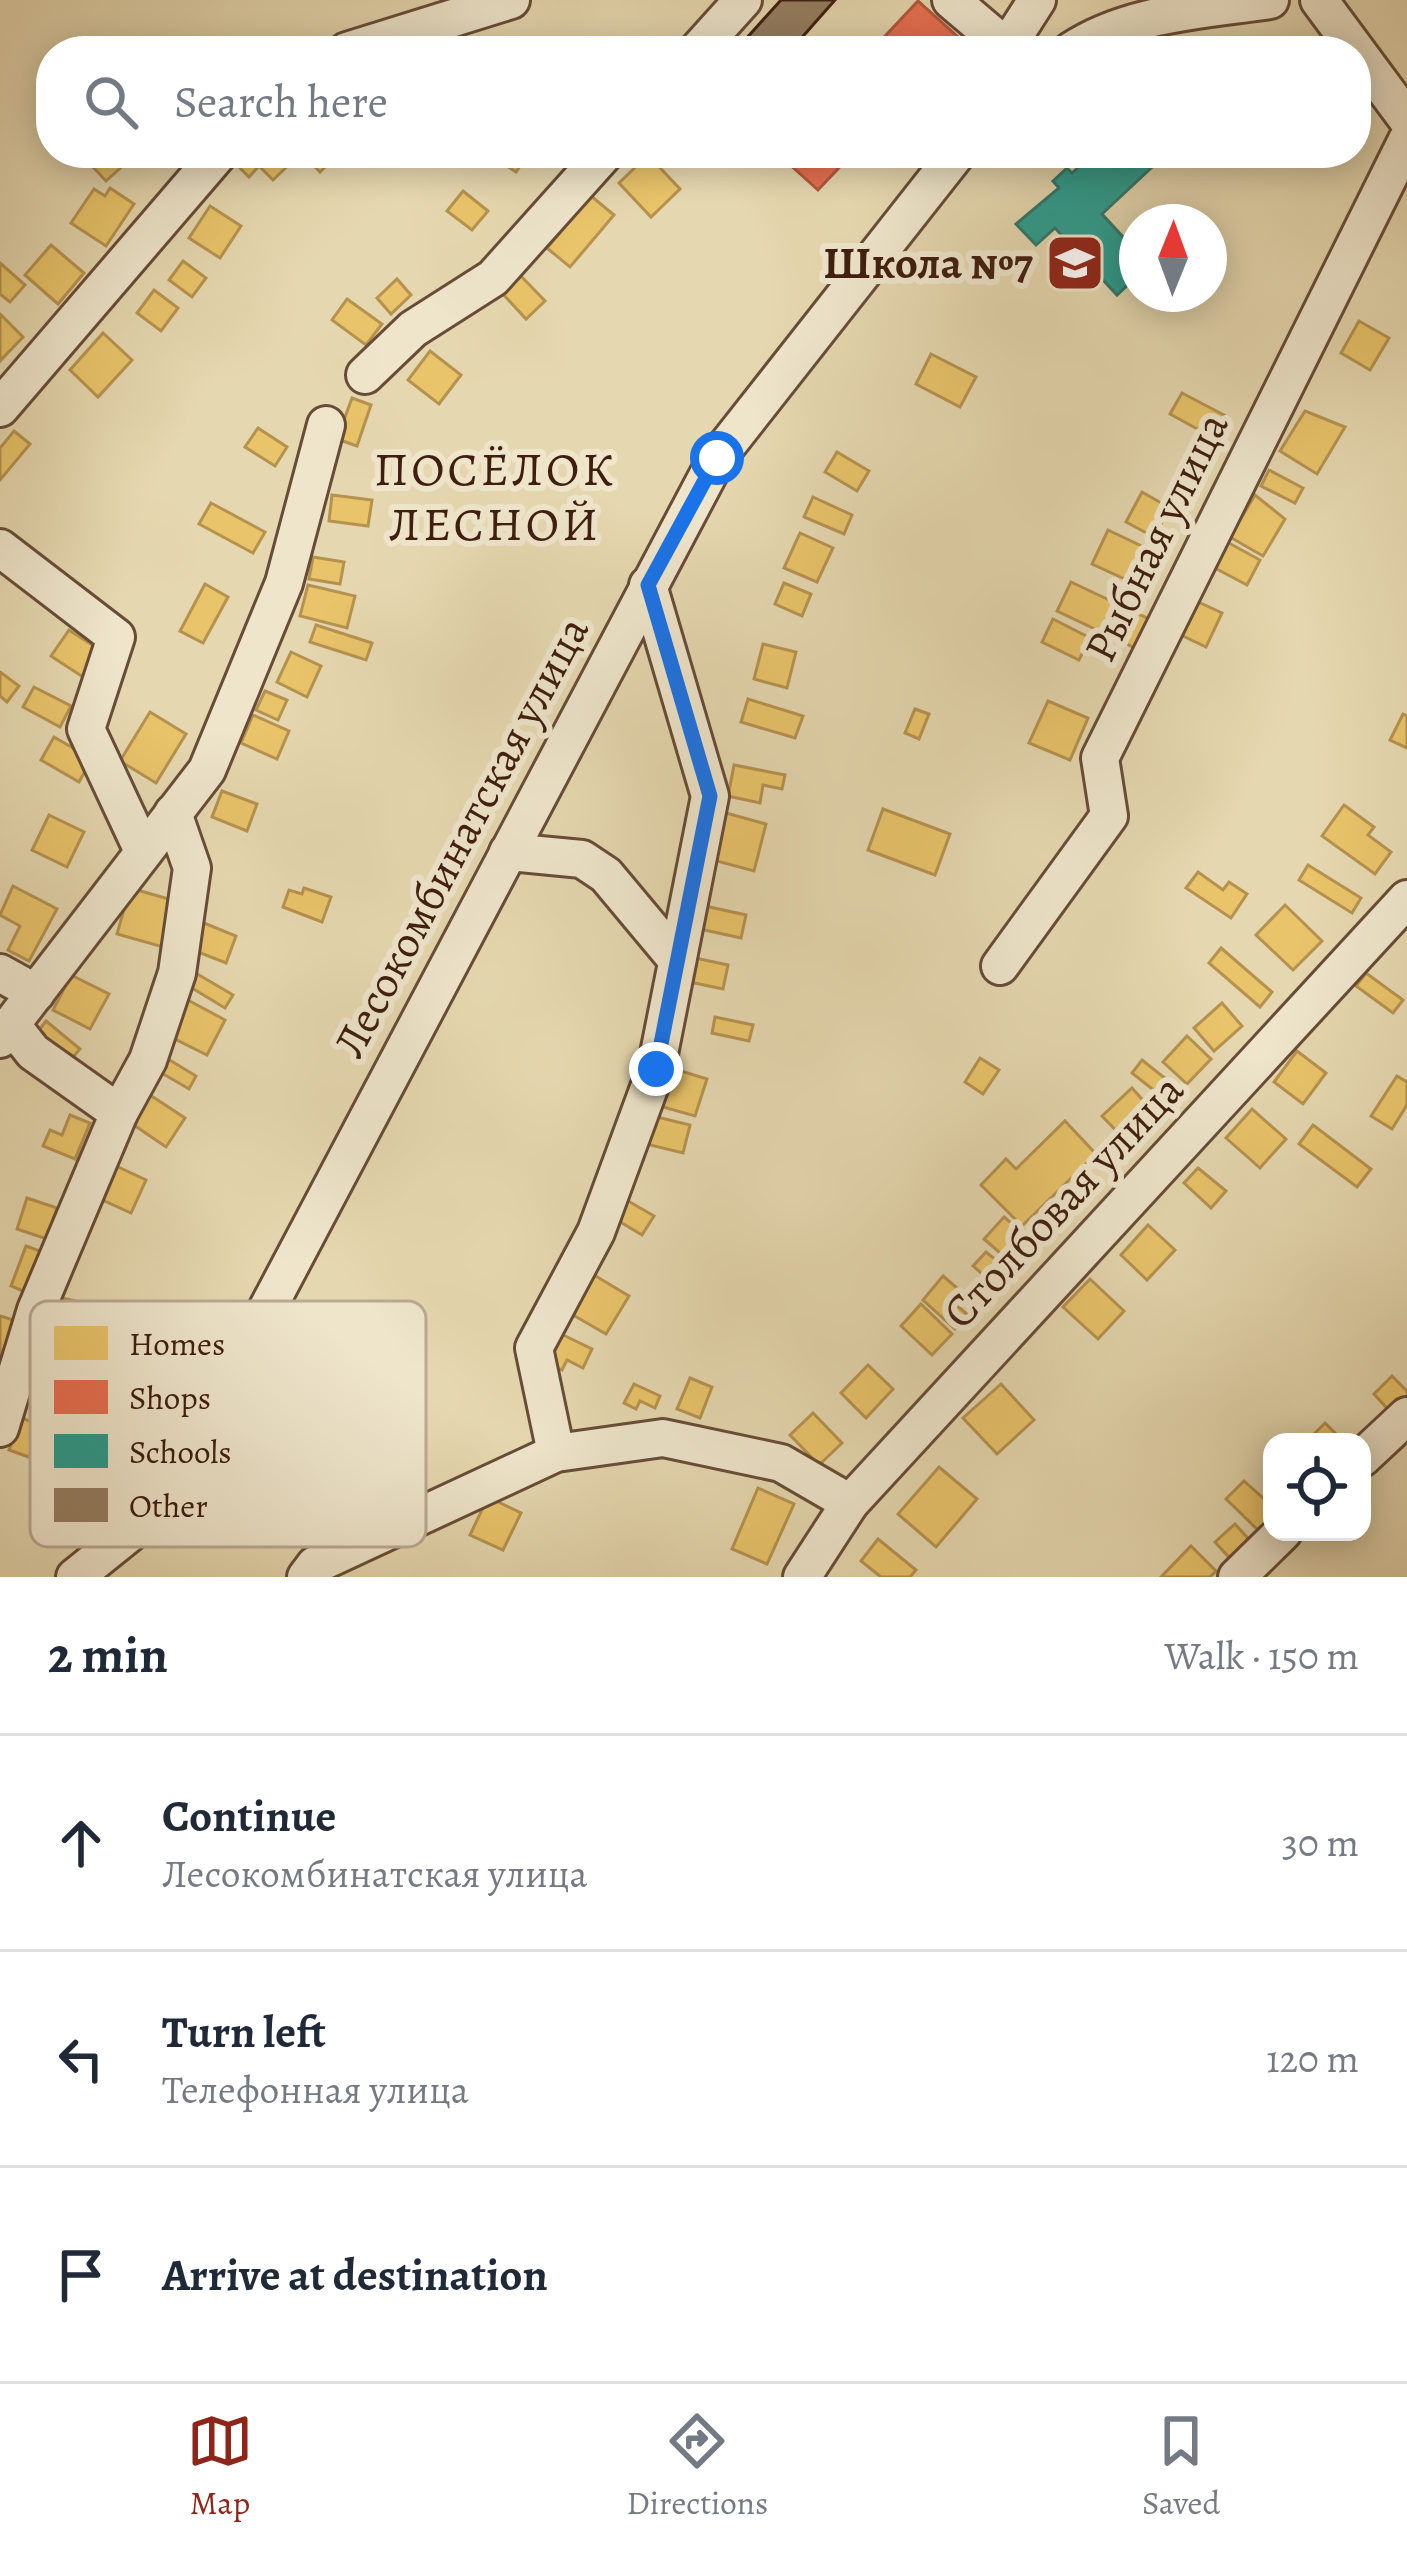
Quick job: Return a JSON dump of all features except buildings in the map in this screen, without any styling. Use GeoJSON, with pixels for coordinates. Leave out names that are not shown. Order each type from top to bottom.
{"type":"FeatureCollection","features":[{"type":"Feature","properties":{"kind":"street"},"geometry":{"type":"LineString","coordinates":[[396,36],[512,0]]}},
{"type":"Feature","properties":{"kind":"street"},"geometry":{"type":"LineString","coordinates":[[710,36],[742,0]]}},
{"type":"Feature","properties":{"kind":"street"},"geometry":{"type":"LineString","coordinates":[[951,0],[994,36]]}},
{"type":"Feature","properties":{"kind":"street"},"geometry":{"type":"LineString","coordinates":[[1016,36],[1037,0]]}},
{"type":"Feature","properties":{"kind":"street"},"geometry":{"type":"LineString","coordinates":[[1096,36],[1154,17],[1270,0]]}},
{"type":"Feature","properties":{"kind":"street"},"geometry":{"type":"LineString","coordinates":[[1319,0],[1346,36]]}},
{"type":"Feature","properties":{"kind":"street"},"geometry":{"type":"LineString","coordinates":[[1371,70],[1407,118]]}},
{"type":"Feature","properties":{"kind":"street","name":"Рыбная улица"},"geometry":{"type":"LineString","coordinates":[[1000,966],[1109,816],[1100,758],[1407,140]]}},
{"type":"Feature","properties":{"kind":"street"},"geometry":{"type":"LineString","coordinates":[[0,408],[206,168]]}},
{"type":"Feature","properties":{"kind":"street"},"geometry":{"type":"LineString","coordinates":[[364,375],[412,329],[493,278],[592,168]]}},
{"type":"Feature","properties":{"kind":"street","name":"Лесокомбинатская улица"},"geometry":{"type":"LineString","coordinates":[[271,1301],[717,458],[945,168]]}},
{"type":"Feature","properties":{"kind":"street"},"geometry":{"type":"LineString","coordinates":[[119,1114],[6,1032],[207,770],[284,583],[326,424]]}},
{"type":"Feature","properties":{"kind":"street"},"geometry":{"type":"LineString","coordinates":[[0,548],[116,638],[86,729],[143,850]]}},
{"type":"Feature","properties":{"kind":"street"},"geometry":{"type":"LineString","coordinates":[[556,1453],[534,1348],[596,1232],[656,1069],[710,796],[648,585]]}},
{"type":"Feature","properties":{"kind":"street"},"geometry":{"type":"LineString","coordinates":[[40,1301],[119,1114],[148,1060],[177,973],[192,868],[173,813]]}},
{"type":"Feature","properties":{"kind":"street"},"geometry":{"type":"LineString","coordinates":[[508,852],[582,859],[606,874],[677,960]]}},
{"type":"Feature","properties":{"kind":"street","name":"Столбовая улица"},"geometry":{"type":"LineString","coordinates":[[802,1577],[850,1503],[1407,899]]}},
{"type":"Feature","properties":{"kind":"street"},"geometry":{"type":"LineString","coordinates":[[0,973],[36,993]]}},
{"type":"Feature","properties":{"kind":"street"},"geometry":{"type":"LineString","coordinates":[[0,1427],[30,1330]]}},
{"type":"Feature","properties":{"kind":"street"},"geometry":{"type":"LineString","coordinates":[[1371,1450],[1407,1416]]}},
{"type":"Feature","properties":{"kind":"street"},"geometry":{"type":"LineString","coordinates":[[426,1513],[556,1453],[662,1438],[781,1463],[850,1503]]}},
{"type":"Feature","properties":{"kind":"street"},"geometry":{"type":"LineString","coordinates":[[1237,1577],[1274,1541]]}},
{"type":"Feature","properties":{"kind":"street","name":"Лесокомбинатская улица"},"geometry":{"type":"LineString","coordinates":[[75,1577],[112,1547]]}},
{"type":"Feature","properties":{"kind":"street"},"geometry":{"type":"LineString","coordinates":[[306,1577],[315,1565],[354,1547]]}},
{"type":"Feature","properties":{"kind":"place","name":"Школа №7"},"geometry":{"type":"Point","coordinates":[1075,263]}},
{"type":"Feature","properties":{"kind":"district","name":"ПОСЁЛОК ЛЕСНОЙ"},"geometry":{"type":"Point","coordinates":[495,496]}},
{"type":"Feature","properties":{"kind":"route"},"geometry":{"type":"LineString","coordinates":[[656,1069],[710,796],[648,585],[717,458]]}}]}
